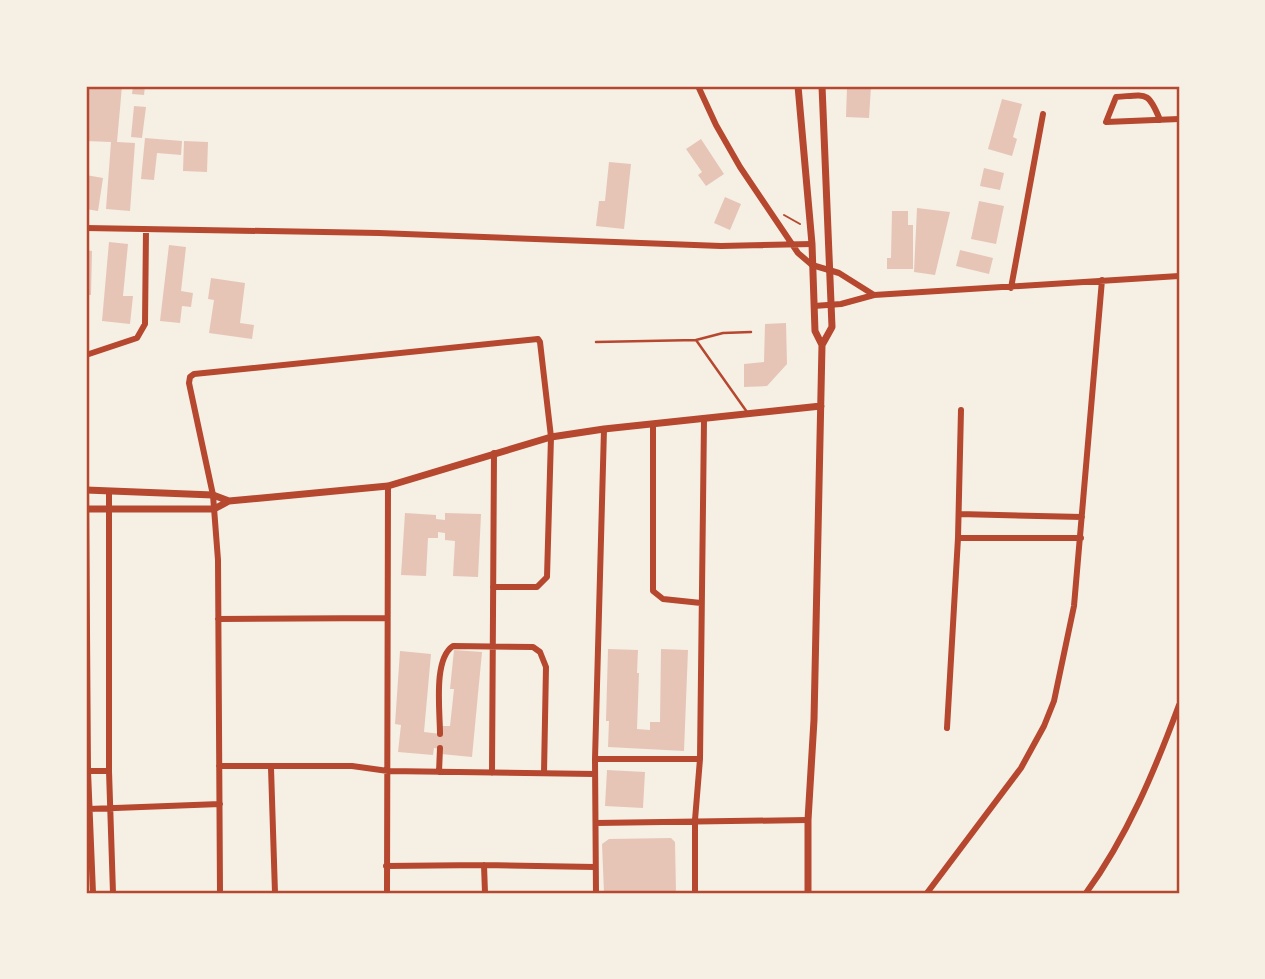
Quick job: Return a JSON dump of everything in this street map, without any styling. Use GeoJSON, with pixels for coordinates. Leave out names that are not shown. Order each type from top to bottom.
{"type":"FeatureCollection","features":[{"type":"Feature","properties":{"kind":"street"},"geometry":{"type":"LineString","coordinates":[[698,86],[740,167],[791,245],[812,265],[829,269],[863,286],[874,295]]}},
{"type":"Feature","properties":{"kind":"street"},"geometry":{"type":"LineString","coordinates":[[798,86],[815,331],[821,345],[808,893]]}},
{"type":"Feature","properties":{"kind":"street"},"geometry":{"type":"LineString","coordinates":[[821,345],[831,331],[822,86]]}},
{"type":"Feature","properties":{"kind":"street"},"geometry":{"type":"LineString","coordinates":[[1160,120],[1152,100],[1144,95],[1116,97],[1106,122],[1160,120],[1179,119]]}},
{"type":"Feature","properties":{"kind":"street"},"geometry":{"type":"LineString","coordinates":[[1012,288],[1043,114]]}},
{"type":"Feature","properties":{"kind":"street"},"geometry":{"type":"LineString","coordinates":[[86,228],[379,233],[721,246],[811,244]]}},
{"type":"Feature","properties":{"kind":"street"},"geometry":{"type":"LineString","coordinates":[[86,355],[136,338],[145,324],[146,230]]}},
{"type":"Feature","properties":{"kind":"street"},"geometry":{"type":"LineString","coordinates":[[814,306],[852,302],[874,295],[1179,276]]}},
{"type":"Feature","properties":{"kind":"street"},"geometry":{"type":"LineString","coordinates":[[927,893],[1021,768],[1054,701],[1074,606],[1102,280]]}},
{"type":"Feature","properties":{"kind":"street"},"geometry":{"type":"LineString","coordinates":[[220,893],[218,619],[214,509],[190,377],[194,374],[538,339],[551,437],[547,577],[537,587],[493,587]]}},
{"type":"Feature","properties":{"kind":"street"},"geometry":{"type":"LineString","coordinates":[[86,509],[214,509],[229,501],[388,486],[551,437],[821,406]]}},
{"type":"Feature","properties":{"kind":"street"},"geometry":{"type":"LineString","coordinates":[[947,728],[958,538],[961,410]]}},
{"type":"Feature","properties":{"kind":"street"},"geometry":{"type":"LineString","coordinates":[[695,893],[695,821],[700,760],[704,420]]}},
{"type":"Feature","properties":{"kind":"street"},"geometry":{"type":"LineString","coordinates":[[653,424],[653,591],[663,599],[701,603]]}},
{"type":"Feature","properties":{"kind":"street"},"geometry":{"type":"LineString","coordinates":[[596,893],[595,759],[604,429]]}},
{"type":"Feature","properties":{"kind":"street"},"geometry":{"type":"LineString","coordinates":[[492,773],[494,453]]}},
{"type":"Feature","properties":{"kind":"street"},"geometry":{"type":"LineString","coordinates":[[387,893],[388,486]]}},
{"type":"Feature","properties":{"kind":"street"},"geometry":{"type":"LineString","coordinates":[[93,893],[87,771],[86,490],[213,495],[229,501]]}},
{"type":"Feature","properties":{"kind":"street"},"geometry":{"type":"LineString","coordinates":[[110,491],[109,771],[113,893]]}},
{"type":"Feature","properties":{"kind":"street"},"geometry":{"type":"LineString","coordinates":[[959,514],[1082,517]]}},
{"type":"Feature","properties":{"kind":"street"},"geometry":{"type":"LineString","coordinates":[[958,538],[1081,538]]}},
{"type":"Feature","properties":{"kind":"street"},"geometry":{"type":"LineString","coordinates":[[218,619],[387,618]]}},
{"type":"Feature","properties":{"kind":"street"},"geometry":{"type":"LineString","coordinates":[[440,734],[441,665],[447,649],[453,646],[533,647],[544,658],[544,773]]}},
{"type":"Feature","properties":{"kind":"street"},"geometry":{"type":"LineString","coordinates":[[1086,893],[1135,811],[1178,715],[1179,705]]}},
{"type":"Feature","properties":{"kind":"street"},"geometry":{"type":"LineString","coordinates":[[439,772],[440,748]]}},
{"type":"Feature","properties":{"kind":"street"},"geometry":{"type":"LineString","coordinates":[[595,759],[700,760]]}},
{"type":"Feature","properties":{"kind":"street"},"geometry":{"type":"LineString","coordinates":[[219,766],[352,766],[388,771],[595,774]]}},
{"type":"Feature","properties":{"kind":"street"},"geometry":{"type":"LineString","coordinates":[[271,768],[275,893]]}},
{"type":"Feature","properties":{"kind":"street"},"geometry":{"type":"LineString","coordinates":[[87,771],[109,771]]}},
{"type":"Feature","properties":{"kind":"street"},"geometry":{"type":"LineString","coordinates":[[89,809],[220,804]]}},
{"type":"Feature","properties":{"kind":"street"},"geometry":{"type":"LineString","coordinates":[[596,823],[808,820]]}},
{"type":"Feature","properties":{"kind":"street"},"geometry":{"type":"LineString","coordinates":[[386,866],[484,864],[595,867]]}},
{"type":"Feature","properties":{"kind":"street"},"geometry":{"type":"LineString","coordinates":[[484,864],[485,893]]}},
{"type":"Feature","properties":{"kind":"lane"},"geometry":{"type":"LineString","coordinates":[[596,342],[696,340],[723,333],[751,332]]}},
{"type":"Feature","properties":{"kind":"lane"},"geometry":{"type":"LineString","coordinates":[[696,340],[750,414]]}},
{"type":"Feature","properties":{"kind":"path"},"geometry":{"type":"LineString","coordinates":[[771,212],[787,215],[810,230]]}},
{"type":"Feature","properties":{"kind":"building"},"geometry":{"type":"Polygon","coordinates":[[[86,86],[122,86],[117,142],[135,143],[130,211],[106,209],[111,142],[86,141],[86,86]]]}},
{"type":"Feature","properties":{"kind":"building"},"geometry":{"type":"Polygon","coordinates":[[[133,86],[145,86],[144,95],[132,94],[133,86]]]}},
{"type":"Feature","properties":{"kind":"building"},"geometry":{"type":"Polygon","coordinates":[[[847,86],[871,86],[869,118],[846,117],[847,86]]]}},
{"type":"Feature","properties":{"kind":"building"},"geometry":{"type":"Polygon","coordinates":[[[1002,99],[1022,104],[1013,137],[1017,139],[1012,156],[988,149],[1002,99]]]}},
{"type":"Feature","properties":{"kind":"building"},"geometry":{"type":"Polygon","coordinates":[[[134,106],[146,107],[142,138],[131,137],[134,106]]]}},
{"type":"Feature","properties":{"kind":"building"},"geometry":{"type":"Polygon","coordinates":[[[145,138],[182,141],[181,155],[157,153],[154,180],[141,179],[145,138]]]}},
{"type":"Feature","properties":{"kind":"building"},"geometry":{"type":"Polygon","coordinates":[[[701,139],[724,174],[706,186],[698,175],[702,172],[686,149],[701,139]]]}},
{"type":"Feature","properties":{"kind":"building"},"geometry":{"type":"Polygon","coordinates":[[[184,141],[208,142],[207,172],[183,171],[184,141]]]}},
{"type":"Feature","properties":{"kind":"building"},"geometry":{"type":"Polygon","coordinates":[[[609,162],[631,164],[624,229],[596,226],[599,201],[605,201],[609,162]]]}},
{"type":"Feature","properties":{"kind":"building"},"geometry":{"type":"Polygon","coordinates":[[[984,168],[1004,173],[1000,190],[980,186],[984,168]]]}},
{"type":"Feature","properties":{"kind":"building"},"geometry":{"type":"Polygon","coordinates":[[[86,175],[103,178],[98,211],[86,209],[86,175]]]}},
{"type":"Feature","properties":{"kind":"building"},"geometry":{"type":"Polygon","coordinates":[[[725,197],[741,204],[730,230],[714,223],[725,197]]]}},
{"type":"Feature","properties":{"kind":"building"},"geometry":{"type":"Polygon","coordinates":[[[979,201],[1004,206],[996,244],[971,239],[979,201]]]}},
{"type":"Feature","properties":{"kind":"building"},"geometry":{"type":"Polygon","coordinates":[[[917,208],[950,212],[935,275],[914,272],[917,208]]]}},
{"type":"Feature","properties":{"kind":"building"},"geometry":{"type":"Polygon","coordinates":[[[892,211],[908,211],[908,225],[913,225],[913,269],[887,269],[887,258],[891,258],[892,211]]]}},
{"type":"Feature","properties":{"kind":"building"},"geometry":{"type":"Polygon","coordinates":[[[109,242],[128,244],[123,296],[133,296],[130,324],[102,321],[109,242]]]}},
{"type":"Feature","properties":{"kind":"building"},"geometry":{"type":"Polygon","coordinates":[[[169,245],[186,247],[181,291],[193,293],[191,307],[182,306],[180,323],[160,321],[169,245]]]}},
{"type":"Feature","properties":{"kind":"building"},"geometry":{"type":"Polygon","coordinates":[[[86,250],[92,251],[91,295],[86,295],[86,250]]]}},
{"type":"Feature","properties":{"kind":"building"},"geometry":{"type":"Polygon","coordinates":[[[960,250],[993,258],[989,274],[956,266],[960,250]]]}},
{"type":"Feature","properties":{"kind":"building"},"geometry":{"type":"Polygon","coordinates":[[[211,278],[245,283],[240,323],[254,325],[252,339],[209,333],[214,300],[208,299],[211,278]]]}},
{"type":"Feature","properties":{"kind":"building"},"geometry":{"type":"Polygon","coordinates":[[[786,323],[787,364],[767,386],[744,387],[744,364],[764,362],[765,324],[786,323]]]}},
{"type":"Feature","properties":{"kind":"building"},"geometry":{"type":"Polygon","coordinates":[[[405,513],[436,515],[436,519],[445,520],[445,513],[481,514],[478,577],[453,576],[455,541],[445,540],[445,533],[438,532],[438,538],[428,538],[426,576],[401,575],[405,513]]]}},
{"type":"Feature","properties":{"kind":"building"},"geometry":{"type":"Polygon","coordinates":[[[608,649],[638,650],[637,729],[650,730],[650,722],[660,722],[661,649],[688,650],[684,751],[608,747],[608,649]]]}},
{"type":"Feature","properties":{"kind":"building"},"geometry":{"type":"Polygon","coordinates":[[[454,650],[482,652],[472,757],[441,754],[441,749],[434,748],[433,755],[398,752],[401,725],[395,724],[400,651],[431,654],[424,732],[441,734],[442,726],[450,726],[454,650]]]}},
{"type":"Feature","properties":{"kind":"building"},"geometry":{"type":"Polygon","coordinates":[[[607,770],[645,772],[643,808],[605,806],[607,770]]]}},
{"type":"Feature","properties":{"kind":"building"},"geometry":{"type":"Polygon","coordinates":[[[671,838],[675,842],[676,893],[604,893],[602,844],[609,839],[671,838]]]}}]}
